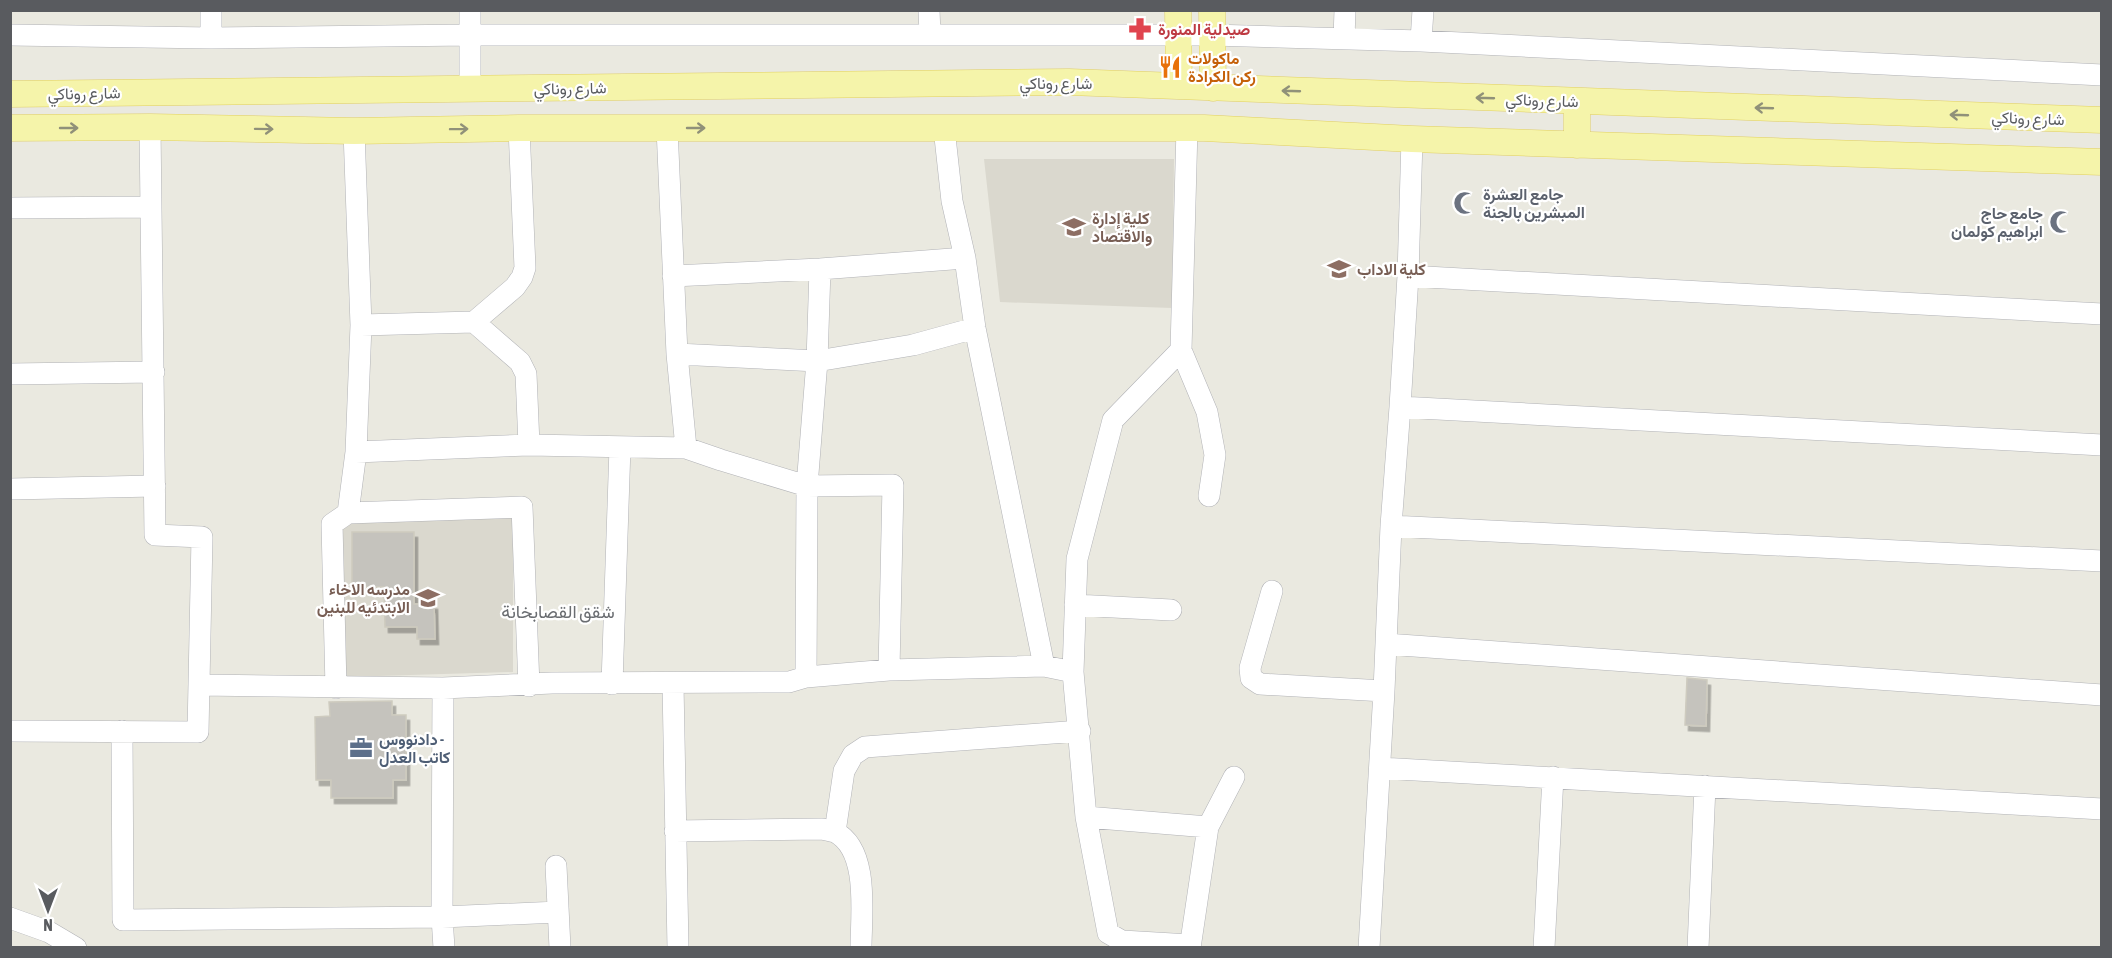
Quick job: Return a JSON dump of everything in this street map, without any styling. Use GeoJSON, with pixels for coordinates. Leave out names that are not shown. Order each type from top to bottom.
{"type":"FeatureCollection","features":[{"type":"Feature","properties":{"kind":"main road"},"geometry":{"type":"LineString","coordinates":[[1178,22],[1179,86]]}},
{"type":"Feature","properties":{"kind":"main road"},"geometry":{"type":"LineString","coordinates":[[1212,23],[1213,88]]}},
{"type":"Feature","properties":{"kind":"main road","name":"شارع روناكي"},"geometry":{"type":"LineString","coordinates":[[10,94],[1069,82],[2102,120]]}},
{"type":"Feature","properties":{"kind":"main road"},"geometry":{"type":"LineString","coordinates":[[219,92],[219,129]]}},
{"type":"Feature","properties":{"kind":"main road"},"geometry":{"type":"LineString","coordinates":[[1576,101],[1576,145]]}},
{"type":"Feature","properties":{"kind":"main road"},"geometry":{"type":"LineString","coordinates":[[10,128],[150,127],[354,131],[519,128],[1187,128],[1412,139],[2099,165]]}},
{"type":"Feature","properties":{"kind":"street"},"geometry":{"type":"LineString","coordinates":[[211,10],[211,38]]}},
{"type":"Feature","properties":{"kind":"street"},"geometry":{"type":"LineString","coordinates":[[470,10],[470,89]]}},
{"type":"Feature","properties":{"kind":"street"},"geometry":{"type":"LineString","coordinates":[[929,10],[930,34]]}},
{"type":"Feature","properties":{"kind":"street"},"geometry":{"type":"LineString","coordinates":[[1344,38],[1345,10]]}},
{"type":"Feature","properties":{"kind":"street"},"geometry":{"type":"LineString","coordinates":[[1421,41],[1423,10]]}},
{"type":"Feature","properties":{"kind":"street"},"geometry":{"type":"LineString","coordinates":[[10,36],[211,38],[930,34],[1178,22],[1212,23],[1344,38],[2102,75]]}},
{"type":"Feature","properties":{"kind":"street"},"geometry":{"type":"LineString","coordinates":[[10,731],[198,732],[202,537],[155,535],[150,127]]}},
{"type":"Feature","properties":{"kind":"street"},"geometry":{"type":"LineString","coordinates":[[361,325],[474,321],[514,287],[522,277],[525,268],[519,128]]}},
{"type":"Feature","properties":{"kind":"street"},"geometry":{"type":"LineString","coordinates":[[667,128],[677,354],[686,448]]}},
{"type":"Feature","properties":{"kind":"street"},"geometry":{"type":"LineString","coordinates":[[944,128],[952,201],[965,258],[975,328],[1044,666]]}},
{"type":"Feature","properties":{"kind":"street"},"geometry":{"type":"LineString","coordinates":[[1187,128],[1181,350],[1207,412],[1215,455],[1209,496]]}},
{"type":"Feature","properties":{"kind":"street"},"geometry":{"type":"LineString","coordinates":[[348,513],[356,452],[361,325],[354,131]]}},
{"type":"Feature","properties":{"kind":"street"},"geometry":{"type":"LineString","coordinates":[[1369,948],[1391,526],[1408,276],[1412,139]]}},
{"type":"Feature","properties":{"kind":"street"},"geometry":{"type":"LineString","coordinates":[[10,208],[151,207]]}},
{"type":"Feature","properties":{"kind":"street"},"geometry":{"type":"LineString","coordinates":[[673,276],[820,269],[965,258]]}},
{"type":"Feature","properties":{"kind":"street"},"geometry":{"type":"LineString","coordinates":[[806,677],[807,486],[817,361],[820,269]]}},
{"type":"Feature","properties":{"kind":"street"},"geometry":{"type":"LineString","coordinates":[[1408,276],[2102,314]]}},
{"type":"Feature","properties":{"kind":"street"},"geometry":{"type":"LineString","coordinates":[[474,321],[520,362],[526,374],[529,445]]}},
{"type":"Feature","properties":{"kind":"street"},"geometry":{"type":"LineString","coordinates":[[677,354],[817,361],[913,345],[975,328]]}},
{"type":"Feature","properties":{"kind":"street"},"geometry":{"type":"LineString","coordinates":[[1181,350],[1113,420],[1077,560],[1073,672],[1086,817],[1108,933],[1122,941],[1190,946],[1208,827],[1233,777]]}},
{"type":"Feature","properties":{"kind":"street"},"geometry":{"type":"LineString","coordinates":[[10,374],[154,372]]}},
{"type":"Feature","properties":{"kind":"street"},"geometry":{"type":"LineString","coordinates":[[1400,407],[2102,445]]}},
{"type":"Feature","properties":{"kind":"street"},"geometry":{"type":"LineString","coordinates":[[356,452],[529,445],[686,448],[807,486],[892,485],[889,670]]}},
{"type":"Feature","properties":{"kind":"street"},"geometry":{"type":"LineString","coordinates":[[612,684],[620,447]]}},
{"type":"Feature","properties":{"kind":"street"},"geometry":{"type":"LineString","coordinates":[[10,489],[155,486]]}},
{"type":"Feature","properties":{"kind":"street"},"geometry":{"type":"LineString","coordinates":[[336,688],[332,524],[348,513],[522,507],[529,686]]}},
{"type":"Feature","properties":{"kind":"street"},"geometry":{"type":"LineString","coordinates":[[1391,526],[2102,561]]}},
{"type":"Feature","properties":{"kind":"street"},"geometry":{"type":"LineString","coordinates":[[1272,591],[1250,668],[1251,678],[1260,684],[1384,691]]}},
{"type":"Feature","properties":{"kind":"street"},"geometry":{"type":"LineString","coordinates":[[1075,605],[1171,610]]}},
{"type":"Feature","properties":{"kind":"street"},"geometry":{"type":"LineString","coordinates":[[1386,644],[2102,695]]}},
{"type":"Feature","properties":{"kind":"street"},"geometry":{"type":"LineString","coordinates":[[199,685],[443,688],[529,686],[552,683],[789,682],[806,677],[889,670],[1044,666],[1073,672]]}},
{"type":"Feature","properties":{"kind":"street"},"geometry":{"type":"LineString","coordinates":[[673,684],[678,948]]}},
{"type":"Feature","properties":{"kind":"street"},"geometry":{"type":"LineString","coordinates":[[443,688],[442,917],[444,948]]}},
{"type":"Feature","properties":{"kind":"street"},"geometry":{"type":"LineString","coordinates":[[122,730],[123,920],[442,917],[558,912]]}},
{"type":"Feature","properties":{"kind":"street"},"geometry":{"type":"LineString","coordinates":[[835,832],[844,771],[853,756],[865,747],[1080,730]]}},
{"type":"Feature","properties":{"kind":"street"},"geometry":{"type":"LineString","coordinates":[[1380,768],[2102,808]]}},
{"type":"Feature","properties":{"kind":"street"},"geometry":{"type":"LineString","coordinates":[[1544,948],[1552,777]]}},
{"type":"Feature","properties":{"kind":"street"},"geometry":{"type":"LineString","coordinates":[[1698,948],[1705,786]]}},
{"type":"Feature","properties":{"kind":"street"},"geometry":{"type":"LineString","coordinates":[[1086,817],[1208,827]]}},
{"type":"Feature","properties":{"kind":"street"},"geometry":{"type":"LineString","coordinates":[[675,831],[822,829],[835,832],[850,845],[862,879],[861,948]]}},
{"type":"Feature","properties":{"kind":"street"},"geometry":{"type":"LineString","coordinates":[[556,866],[560,948]]}},
{"type":"Feature","properties":{"kind":"street"},"geometry":{"type":"LineString","coordinates":[[10,918],[49,932],[76,948]]}},
{"type":"Feature","properties":{"kind":"shaded area"},"geometry":{"type":"Polygon","coordinates":[[[984,159],[1174,159],[1172,308],[1000,302],[984,159]]]}},
{"type":"Feature","properties":{"kind":"shaded area","name":"مدرسه الاخاء الابتدئيه للبنين"},"geometry":{"type":"Polygon","coordinates":[[[513,517],[513,672],[344,677],[343,523],[513,517]]]}},
{"type":"Feature","properties":{"kind":"building"},"geometry":{"type":"Polygon","coordinates":[[[352,532],[414,532],[414,604],[434,604],[435,639],[417,639],[417,627],[385,627],[384,587],[352,587],[352,532]]]}},
{"type":"Feature","properties":{"kind":"building"},"geometry":{"type":"Polygon","coordinates":[[[1687,678],[1707,680],[1706,726],[1685,725],[1687,678]]]}},
{"type":"Feature","properties":{"kind":"building","name":"دادنووس - کاتب العدل"},"geometry":{"type":"Polygon","coordinates":[[[392,701],[392,715],[406,715],[406,780],[393,780],[393,798],[331,798],[331,780],[316,780],[315,717],[330,716],[329,702],[392,701]]]}},
{"type":"Feature","properties":{"kind":"place","name":"صيدلية المنورة"},"geometry":{"type":"Point","coordinates":[1140,29]}},
{"type":"Feature","properties":{"kind":"place","name":"ماكولات ركن الكرادة"},"geometry":{"type":"Point","coordinates":[1170,67]}},
{"type":"Feature","properties":{"kind":"place","name":"جامع العشرة المبشرين بالجنة"},"geometry":{"type":"Point","coordinates":[1465,203]}},
{"type":"Feature","properties":{"kind":"place","name":"جامع حاج ابراهيم كولمان"},"geometry":{"type":"Point","coordinates":[2061,222]}},
{"type":"Feature","properties":{"kind":"place","name":"كلية إدارة والاقتصاد"},"geometry":{"type":"Point","coordinates":[1074,227]}},
{"type":"Feature","properties":{"kind":"place","name":"كلية الاداب"},"geometry":{"type":"Point","coordinates":[1339,269]}},
{"type":"Feature","properties":{"kind":"place","name":"مدرسه الاخاء الابتدئيه للبنين"},"geometry":{"type":"Point","coordinates":[428,598]}},
{"type":"Feature","properties":{"kind":"place","name":"دادنووس - کاتب العدل"},"geometry":{"type":"Point","coordinates":[361,748]}},
{"type":"Feature","properties":{"kind":"district","name":"شقق القصابخانة"},"geometry":{"type":"Point","coordinates":[558,611]}}]}
